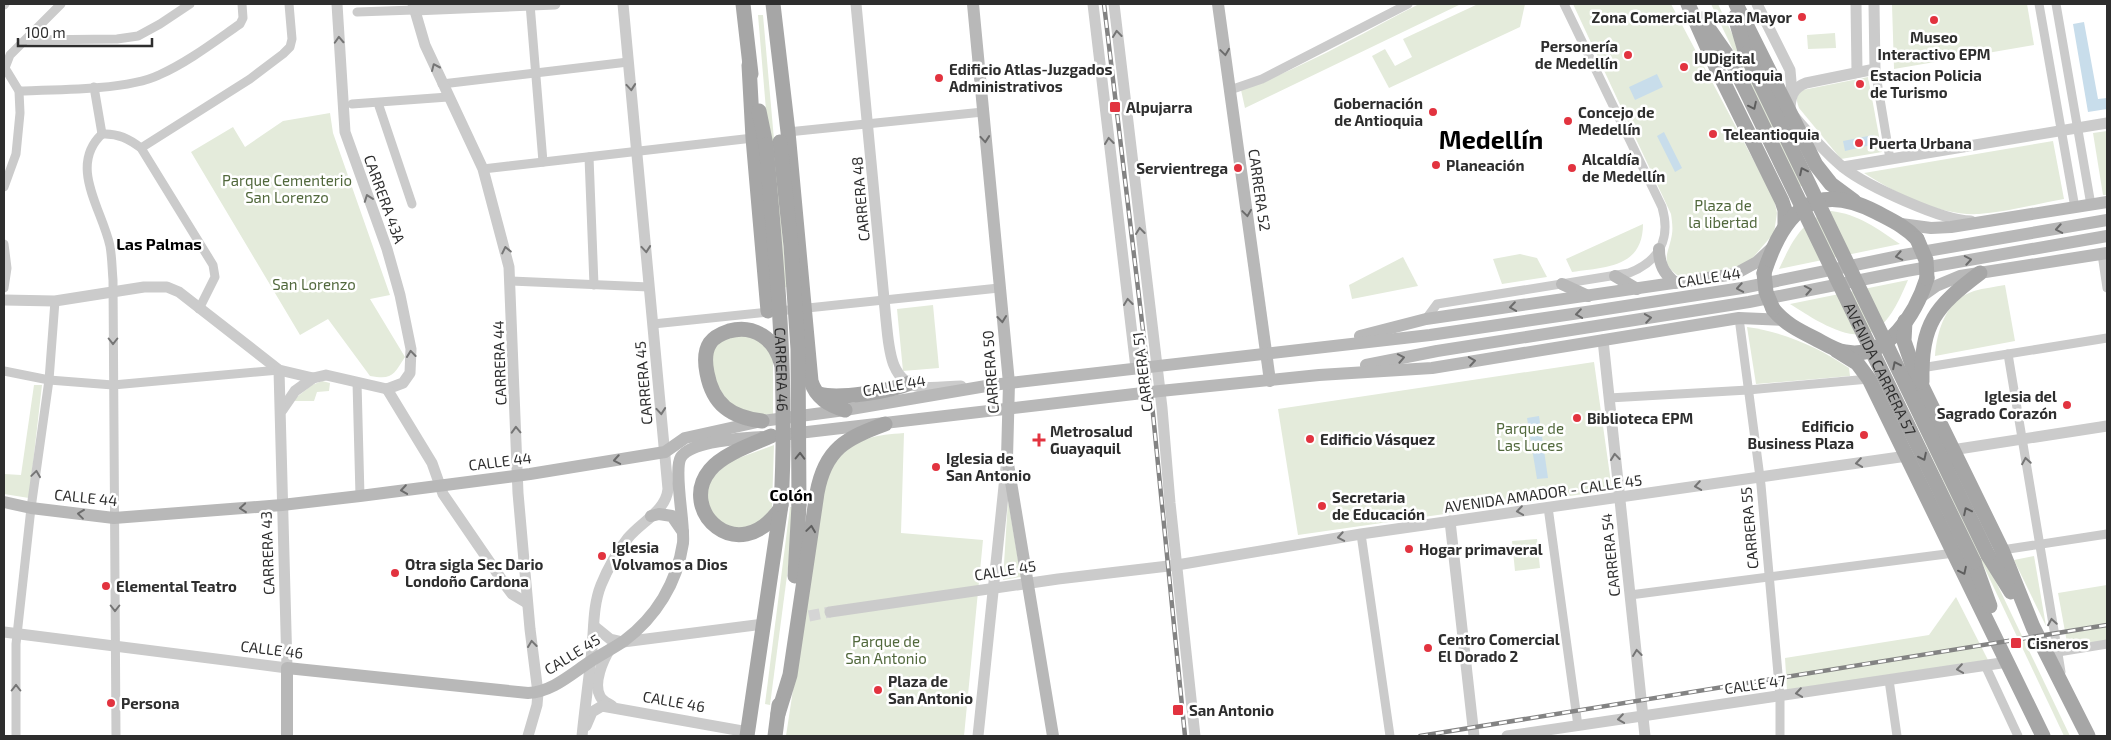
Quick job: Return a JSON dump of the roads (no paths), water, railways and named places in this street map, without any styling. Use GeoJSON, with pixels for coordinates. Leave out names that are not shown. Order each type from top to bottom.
{"type":"FeatureCollection","features":[{"type":"Feature","properties":{"kind":"main road","name":"CARRERA 46"},"geometry":{"type":"LineString","coordinates":[[743,4],[750,65],[772,139],[804,308],[811,381],[817,394]]}},
{"type":"Feature","properties":{"kind":"main road","name":"CARRERA 46"},"geometry":{"type":"LineString","coordinates":[[748,734],[780,507],[784,434],[772,139],[778,60],[773,4]]}},
{"type":"Feature","properties":{"kind":"main road","name":"CARRERA 50"},"geometry":{"type":"LineString","coordinates":[[973,4],[1009,383],[1010,408],[1007,458],[1053,736]]}},
{"type":"Feature","properties":{"kind":"main road","name":"CARRERA 52"},"geometry":{"type":"LineString","coordinates":[[1218,4],[1270,381]]}},
{"type":"Feature","properties":{"kind":"main road"},"geometry":{"type":"LineString","coordinates":[[1690,4],[1716,67],[1782,201],[1785,210],[1785,226]]}},
{"type":"Feature","properties":{"kind":"main road","name":"AVENIDA CARRERA 57"},"geometry":{"type":"LineString","coordinates":[[1690,4],[1732,62],[1974,562],[2018,682]]}},
{"type":"Feature","properties":{"kind":"main road","name":"AVENIDA CARRERA 57"},"geometry":{"type":"LineString","coordinates":[[1731,4],[1746,54],[2033,628],[2052,653],[2063,687],[2088,736]]}},
{"type":"Feature","properties":{"kind":"main road"},"geometry":{"type":"LineString","coordinates":[[1736,4],[1824,176],[1836,188],[1854,201],[1901,224],[1917,239],[1926,260],[1927,278],[1919,298],[1893,337],[1874,348],[1853,353],[1836,350],[1795,329],[1778,314],[1766,292],[1764,273],[1785,226],[1797,212],[1821,200],[1840,199],[1854,201]]}},
{"type":"Feature","properties":{"kind":"main road","name":"CARRERA 46"},"geometry":{"type":"LineString","coordinates":[[772,139],[791,246],[800,410],[796,562],[775,736]]}},
{"type":"Feature","properties":{"kind":"main road"},"geometry":{"type":"LineString","coordinates":[[768,311],[772,139]]}},
{"type":"Feature","properties":{"kind":"main road"},"geometry":{"type":"LineString","coordinates":[[1901,224],[1941,228],[2107,202]]}},
{"type":"Feature","properties":{"kind":"main road","name":"CALLE 44"},"geometry":{"type":"LineString","coordinates":[[4,502],[31,508],[114,518],[282,505],[517,476],[665,452],[685,438],[762,422],[992,385],[1430,335],[1733,290],[1904,255],[2107,220]]}},
{"type":"Feature","properties":{"kind":"main road","name":"CALLE 44"},"geometry":{"type":"LineString","coordinates":[[1319,375],[1437,351],[1749,302],[1906,270],[2107,236]]}},
{"type":"Feature","properties":{"kind":"main road","name":"CALLE 44"},"geometry":{"type":"LineString","coordinates":[[1314,348],[1426,319],[1725,276],[1743,271],[1776,244]]}},
{"type":"Feature","properties":{"kind":"main road"},"geometry":{"type":"LineString","coordinates":[[1659,249],[1660,264],[1675,283]]}},
{"type":"Feature","properties":{"kind":"main road"},"geometry":{"type":"LineString","coordinates":[[1919,298],[1944,282],[1960,276],[2104,253]]}},
{"type":"Feature","properties":{"kind":"main road"},"geometry":{"type":"LineString","coordinates":[[1922,386],[1921,368],[1925,335],[1937,311],[1980,273]]}},
{"type":"Feature","properties":{"kind":"main road"},"geometry":{"type":"LineString","coordinates":[[1615,276],[1637,289]]}},
{"type":"Feature","properties":{"kind":"main road"},"geometry":{"type":"LineString","coordinates":[[1562,284],[1588,296]]}},
{"type":"Feature","properties":{"kind":"main road","name":"CALLE 44"},"geometry":{"type":"LineString","coordinates":[[683,532],[678,470],[682,455],[703,445],[1160,391],[1319,375],[1432,368],[1739,318],[1778,314]]}},
{"type":"Feature","properties":{"kind":"main road","name":"AVENIDA CARRERA 57"},"geometry":{"type":"LineString","coordinates":[[1905,321],[1904,341],[1995,553]]}},
{"type":"Feature","properties":{"kind":"main road"},"geometry":{"type":"LineString","coordinates":[[762,422],[744,419],[725,408],[712,390],[706,367],[706,354],[710,343],[717,337],[736,329],[757,332],[774,344],[782,364]]}},
{"type":"Feature","properties":{"kind":"main road","name":"AVENIDA CARRERA 57"},"geometry":{"type":"LineString","coordinates":[[1836,350],[1857,363],[1869,379],[2043,736]]}},
{"type":"Feature","properties":{"kind":"main road"},"geometry":{"type":"LineString","coordinates":[[817,394],[835,397],[899,388],[910,383]]}},
{"type":"Feature","properties":{"kind":"main road"},"geometry":{"type":"LineString","coordinates":[[817,394],[830,404],[845,410]]}},
{"type":"Feature","properties":{"kind":"main road","name":"CARRERA 46"},"geometry":{"type":"LineString","coordinates":[[778,714],[790,675],[803,616],[817,493],[826,464],[832,454],[848,439],[885,424]]}},
{"type":"Feature","properties":{"kind":"main road"},"geometry":{"type":"LineString","coordinates":[[771,436],[742,449],[714,465],[706,476],[701,496],[703,509],[710,521],[721,530],[735,535],[757,532],[770,523],[780,507]]}},
{"type":"Feature","properties":{"kind":"main road"},"geometry":{"type":"LineString","coordinates":[[623,642],[648,619],[664,597],[678,568],[683,532],[672,516],[659,514],[651,516]]}},
{"type":"Feature","properties":{"kind":"main road","name":"CALLE 45"},"geometry":{"type":"LineString","coordinates":[[538,693],[554,686],[623,642]]}},
{"type":"Feature","properties":{"kind":"main road","name":"CALLE 46"},"geometry":{"type":"LineString","coordinates":[[287,668],[520,693],[538,693]]}},
{"type":"Feature","properties":{"kind":"main road","name":"CARRERA 43"},"geometry":{"type":"LineString","coordinates":[[287,668],[287,736]]}},
{"type":"Feature","properties":{"kind":"street"},"geometry":{"type":"LineString","coordinates":[[4,187],[16,154],[20,113],[19,91],[5,68],[10,55],[61,4]]}},
{"type":"Feature","properties":{"kind":"street"},"geometry":{"type":"LineString","coordinates":[[26,40],[117,39],[138,36],[190,4]]}},
{"type":"Feature","properties":{"kind":"street"},"geometry":{"type":"LineString","coordinates":[[19,91],[134,83],[158,76],[194,56],[240,24],[243,18],[242,4]]}},
{"type":"Feature","properties":{"kind":"street"},"geometry":{"type":"LineString","coordinates":[[141,148],[250,79],[283,54],[290,47],[292,30],[289,4]]}},
{"type":"Feature","properties":{"kind":"street","name":"CARRERA 43A"},"geometry":{"type":"LineString","coordinates":[[337,4],[345,132],[392,264],[411,349],[410,373],[403,383],[387,389]]}},
{"type":"Feature","properties":{"kind":"street"},"geometry":{"type":"LineString","coordinates":[[530,4],[543,162]]}},
{"type":"Feature","properties":{"kind":"street"},"geometry":{"type":"LineString","coordinates":[[357,12],[414,7],[555,4]]}},
{"type":"Feature","properties":{"kind":"street","name":"CARRERA 45"},"geometry":{"type":"LineString","coordinates":[[582,736],[597,599],[607,570],[628,538],[664,502],[667,495],[665,452],[623,4]]}},
{"type":"Feature","properties":{"kind":"street","name":"CARRERA 48"},"geometry":{"type":"LineString","coordinates":[[856,4],[889,345],[895,370],[902,380],[910,383]]}},
{"type":"Feature","properties":{"kind":"street","name":"CARRERA 51"},"geometry":{"type":"LineString","coordinates":[[1094,4],[1136,368]]}},
{"type":"Feature","properties":{"kind":"street","name":"CARRERA 51"},"geometry":{"type":"LineString","coordinates":[[1114,4],[1180,564],[1195,736]]}},
{"type":"Feature","properties":{"kind":"street"},"geometry":{"type":"LineString","coordinates":[[1230,90],[1262,79],[1408,4]]}},
{"type":"Feature","properties":{"kind":"street"},"geometry":{"type":"LineString","coordinates":[[1564,4],[1662,207],[1666,225],[1665,238],[1659,249]]}},
{"type":"Feature","properties":{"kind":"street"},"geometry":{"type":"LineString","coordinates":[[1757,4],[1790,70],[1794,76],[1806,82]]}},
{"type":"Feature","properties":{"kind":"street"},"geometry":{"type":"LineString","coordinates":[[1856,4],[1857,72]]}},
{"type":"Feature","properties":{"kind":"street"},"geometry":{"type":"LineString","coordinates":[[1874,4],[1875,68],[1890,159]]}},
{"type":"Feature","properties":{"kind":"street"},"geometry":{"type":"LineString","coordinates":[[2039,4],[2075,208]]}},
{"type":"Feature","properties":{"kind":"street"},"geometry":{"type":"LineString","coordinates":[[2056,4],[2091,205]]}},
{"type":"Feature","properties":{"kind":"street","name":"CARRERA 44"},"geometry":{"type":"LineString","coordinates":[[414,7],[425,45],[483,169],[506,249],[511,281],[517,476],[527,603],[538,693],[537,705],[528,736]]}},
{"type":"Feature","properties":{"kind":"street"},"geometry":{"type":"LineString","coordinates":[[442,84],[628,62]]}},
{"type":"Feature","properties":{"kind":"street"},"geometry":{"type":"LineString","coordinates":[[1792,93],[1798,86],[1806,82],[1875,68]]}},
{"type":"Feature","properties":{"kind":"street"},"geometry":{"type":"LineString","coordinates":[[1790,70],[1792,93],[1790,112],[1843,167],[1867,181],[1941,216],[1962,221],[1988,222]]}},
{"type":"Feature","properties":{"kind":"street"},"geometry":{"type":"LineString","coordinates":[[94,87],[102,134]]}},
{"type":"Feature","properties":{"kind":"street"},"geometry":{"type":"LineString","coordinates":[[352,104],[378,104],[448,97]]}},
{"type":"Feature","properties":{"kind":"street"},"geometry":{"type":"LineString","coordinates":[[378,104],[412,204]]}},
{"type":"Feature","properties":{"kind":"street"},"geometry":{"type":"LineString","coordinates":[[483,169],[636,150],[772,139],[868,124],[983,112]]}},
{"type":"Feature","properties":{"kind":"street"},"geometry":{"type":"LineString","coordinates":[[1843,167],[2107,123]]}},
{"type":"Feature","properties":{"kind":"street"},"geometry":{"type":"LineString","coordinates":[[116,736],[113,292],[110,246],[88,178],[90,150],[94,142],[102,134],[124,137],[141,148],[213,265],[215,277],[200,309]]}},
{"type":"Feature","properties":{"kind":"street"},"geometry":{"type":"LineString","coordinates":[[589,157],[594,284]]}},
{"type":"Feature","properties":{"kind":"street"},"geometry":{"type":"LineString","coordinates":[[4,244],[7,268],[4,288]]}},
{"type":"Feature","properties":{"kind":"street","name":"CALLE 44"},"geometry":{"type":"LineString","coordinates":[[1426,319],[1437,304],[1615,276],[1638,270],[1659,249]]}},
{"type":"Feature","properties":{"kind":"street"},"geometry":{"type":"LineString","coordinates":[[2104,253],[2107,288]]}},
{"type":"Feature","properties":{"kind":"street"},"geometry":{"type":"LineString","coordinates":[[511,281],[649,287]]}},
{"type":"Feature","properties":{"kind":"street"},"geometry":{"type":"LineString","coordinates":[[4,300],[55,301],[144,287],[167,286],[179,292],[280,370]]}},
{"type":"Feature","properties":{"kind":"street"},"geometry":{"type":"LineString","coordinates":[[653,324],[999,288]]}},
{"type":"Feature","properties":{"kind":"street"},"geometry":{"type":"LineString","coordinates":[[16,736],[17,633],[31,508],[49,380],[55,301]]}},
{"type":"Feature","properties":{"kind":"street","name":"CARRERA 55"},"geometry":{"type":"LineString","coordinates":[[1739,318],[1759,477],[1769,578],[1780,696],[1780,736]]}},
{"type":"Feature","properties":{"kind":"street"},"geometry":{"type":"LineString","coordinates":[[1921,368],[2107,338]]}},
{"type":"Feature","properties":{"kind":"street","name":"CARRERA 54"},"geometry":{"type":"LineString","coordinates":[[1603,340],[1646,736]]}},
{"type":"Feature","properties":{"kind":"street"},"geometry":{"type":"LineString","coordinates":[[2008,354],[2040,544],[2052,653],[2107,644]]}},
{"type":"Feature","properties":{"kind":"street"},"geometry":{"type":"LineString","coordinates":[[4,371],[49,380],[113,385],[280,370],[313,378]]}},
{"type":"Feature","properties":{"kind":"street","name":"CARRERA 43"},"geometry":{"type":"LineString","coordinates":[[280,370],[287,668]]}},
{"type":"Feature","properties":{"kind":"street"},"geometry":{"type":"LineString","coordinates":[[282,410],[295,391],[313,378],[326,375],[387,389],[432,463],[443,494],[512,594],[527,603]]}},
{"type":"Feature","properties":{"kind":"street"},"geometry":{"type":"LineString","coordinates":[[1609,398],[1748,390],[1869,379]]}},
{"type":"Feature","properties":{"kind":"street"},"geometry":{"type":"LineString","coordinates":[[357,382],[360,496]]}},
{"type":"Feature","properties":{"kind":"street","name":"CALLE 44"},"geometry":{"type":"LineString","coordinates":[[910,383],[920,387],[992,385]]}},
{"type":"Feature","properties":{"kind":"street"},"geometry":{"type":"LineString","coordinates":[[1952,450],[2107,426]]}},
{"type":"Feature","properties":{"kind":"street","name":"AVENIDA AMADOR - CALLE 45"},"geometry":{"type":"LineString","coordinates":[[1180,564],[1361,534],[1907,456]]}},
{"type":"Feature","properties":{"kind":"street"},"geometry":{"type":"LineString","coordinates":[[978,736],[1007,458]]}},
{"type":"Feature","properties":{"kind":"street"},"geometry":{"type":"LineString","coordinates":[[1548,507],[1578,726]]}},
{"type":"Feature","properties":{"kind":"street"},"geometry":{"type":"LineString","coordinates":[[1450,521],[1474,736]]}},
{"type":"Feature","properties":{"kind":"street"},"geometry":{"type":"LineString","coordinates":[[1361,534],[1390,736]]}},
{"type":"Feature","properties":{"kind":"street"},"geometry":{"type":"LineString","coordinates":[[1995,553],[2107,534]]}},
{"type":"Feature","properties":{"kind":"street"},"geometry":{"type":"LineString","coordinates":[[1630,595],[1954,553]]}},
{"type":"Feature","properties":{"kind":"street","name":"CALLE 45"},"geometry":{"type":"LineString","coordinates":[[830,612],[1028,583],[1180,564]]}},
{"type":"Feature","properties":{"kind":"street","name":"CALLE 45"},"geometry":{"type":"LineString","coordinates":[[594,626],[604,635],[623,642],[764,624]]}},
{"type":"Feature","properties":{"kind":"street","name":"CALLE 46"},"geometry":{"type":"LineString","coordinates":[[4,632],[287,668]]}},
{"type":"Feature","properties":{"kind":"street"},"geometry":{"type":"LineString","coordinates":[[610,650],[602,667],[598,689],[601,699],[614,707]]}},
{"type":"Feature","properties":{"kind":"street","name":"CALLE 47"},"geometry":{"type":"LineString","coordinates":[[1507,736],[2008,662]]}},
{"type":"Feature","properties":{"kind":"street"},"geometry":{"type":"LineString","coordinates":[[1985,665],[2018,736]]}},
{"type":"Feature","properties":{"kind":"street"},"geometry":{"type":"LineString","coordinates":[[1889,680],[1897,736]]}},
{"type":"Feature","properties":{"kind":"street","name":"CALLE 46"},"geometry":{"type":"LineString","coordinates":[[582,736],[589,717],[596,708],[602,706],[748,734]]}},
{"type":"Feature","properties":{"kind":"water"},"geometry":{"type":"Polygon","coordinates":[[[2084,22],[2098,99],[2107,98],[2107,109],[2088,112],[2073,24],[2084,22]]]}},
{"type":"Feature","properties":{"kind":"water"},"geometry":{"type":"Polygon","coordinates":[[[1657,74],[1663,87],[1635,100],[1629,87],[1657,74]]]}},
{"type":"Feature","properties":{"kind":"water"},"geometry":{"type":"Polygon","coordinates":[[[1664,132],[1682,168],[1675,172],[1657,136],[1664,132]]]}},
{"type":"Feature","properties":{"kind":"water","name":"Puerta Urbana"},"geometry":{"type":"Polygon","coordinates":[[[1873,135],[1875,144],[1845,151],[1843,141],[1873,135]]]}},
{"type":"Feature","properties":{"kind":"water"},"geometry":{"type":"Polygon","coordinates":[[[1539,416],[1548,478],[1537,479],[1527,418],[1539,416]]]}},
{"type":"Feature","properties":{"kind":"tunnel"},"geometry":{"type":"LineString","coordinates":[[809,616],[830,612]]}},
{"type":"Feature","properties":{"kind":"railway"},"geometry":{"type":"LineString","coordinates":[[1104,4],[1153,414],[1185,736]]}},
{"type":"Feature","properties":{"kind":"railway"},"geometry":{"type":"LineString","coordinates":[[1420,736],[2107,625]]}},
{"type":"Feature","properties":{"kind":"place","name":"Zona Comercial Plaza Mayor"},"geometry":{"type":"Point","coordinates":[1802,17]}},
{"type":"Feature","properties":{"kind":"place","name":"Museo Interactivo EPM"},"geometry":{"type":"Point","coordinates":[1934,20]}},
{"type":"Feature","properties":{"kind":"place","name":"Personería de Medellín"},"geometry":{"type":"Point","coordinates":[1628,55]}},
{"type":"Feature","properties":{"kind":"place","name":"IUDigital de Antioquia"},"geometry":{"type":"Point","coordinates":[1684,67]}},
{"type":"Feature","properties":{"kind":"place","name":"Edificio Atlas-Juzgados Administrativos"},"geometry":{"type":"Point","coordinates":[939,78]}},
{"type":"Feature","properties":{"kind":"place","name":"Estacion Policia de Turismo"},"geometry":{"type":"Point","coordinates":[1860,84]}},
{"type":"Feature","properties":{"kind":"place","name":"Alpujarra"},"geometry":{"type":"Point","coordinates":[1115,107]}},
{"type":"Feature","properties":{"kind":"place","name":"Gobernación de Antioquia"},"geometry":{"type":"Point","coordinates":[1433,112]}},
{"type":"Feature","properties":{"kind":"place","name":"Concejo de Medellín"},"geometry":{"type":"Point","coordinates":[1568,121]}},
{"type":"Feature","properties":{"kind":"place","name":"Teleantioquia"},"geometry":{"type":"Point","coordinates":[1713,134]}},
{"type":"Feature","properties":{"kind":"place","name":"Puerta Urbana"},"geometry":{"type":"Point","coordinates":[1859,143]}},
{"type":"Feature","properties":{"kind":"place","name":"Planeación"},"geometry":{"type":"Point","coordinates":[1436,165]}},
{"type":"Feature","properties":{"kind":"place","name":"Servientrega"},"geometry":{"type":"Point","coordinates":[1238,168]}},
{"type":"Feature","properties":{"kind":"place","name":"Alcaldía de Medellín"},"geometry":{"type":"Point","coordinates":[1572,168]}},
{"type":"Feature","properties":{"kind":"place","name":"Iglesia del Sagrado Corazón"},"geometry":{"type":"Point","coordinates":[2067,405]}},
{"type":"Feature","properties":{"kind":"place","name":"Biblioteca EPM"},"geometry":{"type":"Point","coordinates":[1577,418]}},
{"type":"Feature","properties":{"kind":"place","name":"Edificio Business Plaza"},"geometry":{"type":"Point","coordinates":[1864,435]}},
{"type":"Feature","properties":{"kind":"place","name":"Edificio Vásquez"},"geometry":{"type":"Point","coordinates":[1310,439]}},
{"type":"Feature","properties":{"kind":"place","name":"Metrosalud Guayaquil"},"geometry":{"type":"Point","coordinates":[1039,440]}},
{"type":"Feature","properties":{"kind":"place","name":"Iglesia de San Antonio"},"geometry":{"type":"Point","coordinates":[936,467]}},
{"type":"Feature","properties":{"kind":"place","name":"Secretaria de Educación"},"geometry":{"type":"Point","coordinates":[1322,506]}},
{"type":"Feature","properties":{"kind":"place","name":"Hogar primaveral"},"geometry":{"type":"Point","coordinates":[1409,549]}},
{"type":"Feature","properties":{"kind":"place","name":"Iglesia Volvamos a Dios"},"geometry":{"type":"Point","coordinates":[602,556]}},
{"type":"Feature","properties":{"kind":"place","name":"Otra sigla Sec Dario Londoño Cardona"},"geometry":{"type":"Point","coordinates":[395,573]}},
{"type":"Feature","properties":{"kind":"place","name":"Elemental Teatro"},"geometry":{"type":"Point","coordinates":[106,586]}},
{"type":"Feature","properties":{"kind":"place","name":"Cisneros"},"geometry":{"type":"Point","coordinates":[2016,643]}},
{"type":"Feature","properties":{"kind":"place","name":"Centro Comercial El Dorado 2"},"geometry":{"type":"Point","coordinates":[1428,648]}},
{"type":"Feature","properties":{"kind":"place","name":"Plaza de San Antonio"},"geometry":{"type":"Point","coordinates":[878,690]}},
{"type":"Feature","properties":{"kind":"place","name":"Persona"},"geometry":{"type":"Point","coordinates":[111,703]}},
{"type":"Feature","properties":{"kind":"place","name":"San Antonio"},"geometry":{"type":"Point","coordinates":[1178,710]}},
{"type":"Feature","properties":{"kind":"district","name":"Medellín"},"geometry":{"type":"Point","coordinates":[1491,139]}},
{"type":"Feature","properties":{"kind":"district","name":"Las Palmas"},"geometry":{"type":"Point","coordinates":[159,243]}},
{"type":"Feature","properties":{"kind":"district","name":"Colón"},"geometry":{"type":"Point","coordinates":[791,494]}},
{"type":"Feature","properties":{"kind":"park label","name":"Parque Cementerio San Lorenzo"},"geometry":{"type":"Point","coordinates":[287,188]}},
{"type":"Feature","properties":{"kind":"park label","name":"Plaza de la libertad"},"geometry":{"type":"Point","coordinates":[1723,214]}},
{"type":"Feature","properties":{"kind":"park label","name":"San Lorenzo"},"geometry":{"type":"Point","coordinates":[314,284]}},
{"type":"Feature","properties":{"kind":"park label","name":"Parque de Las Luces"},"geometry":{"type":"Point","coordinates":[1530,436]}},
{"type":"Feature","properties":{"kind":"park label","name":"Parque de San Antonio"},"geometry":{"type":"Point","coordinates":[886,650]}}]}
